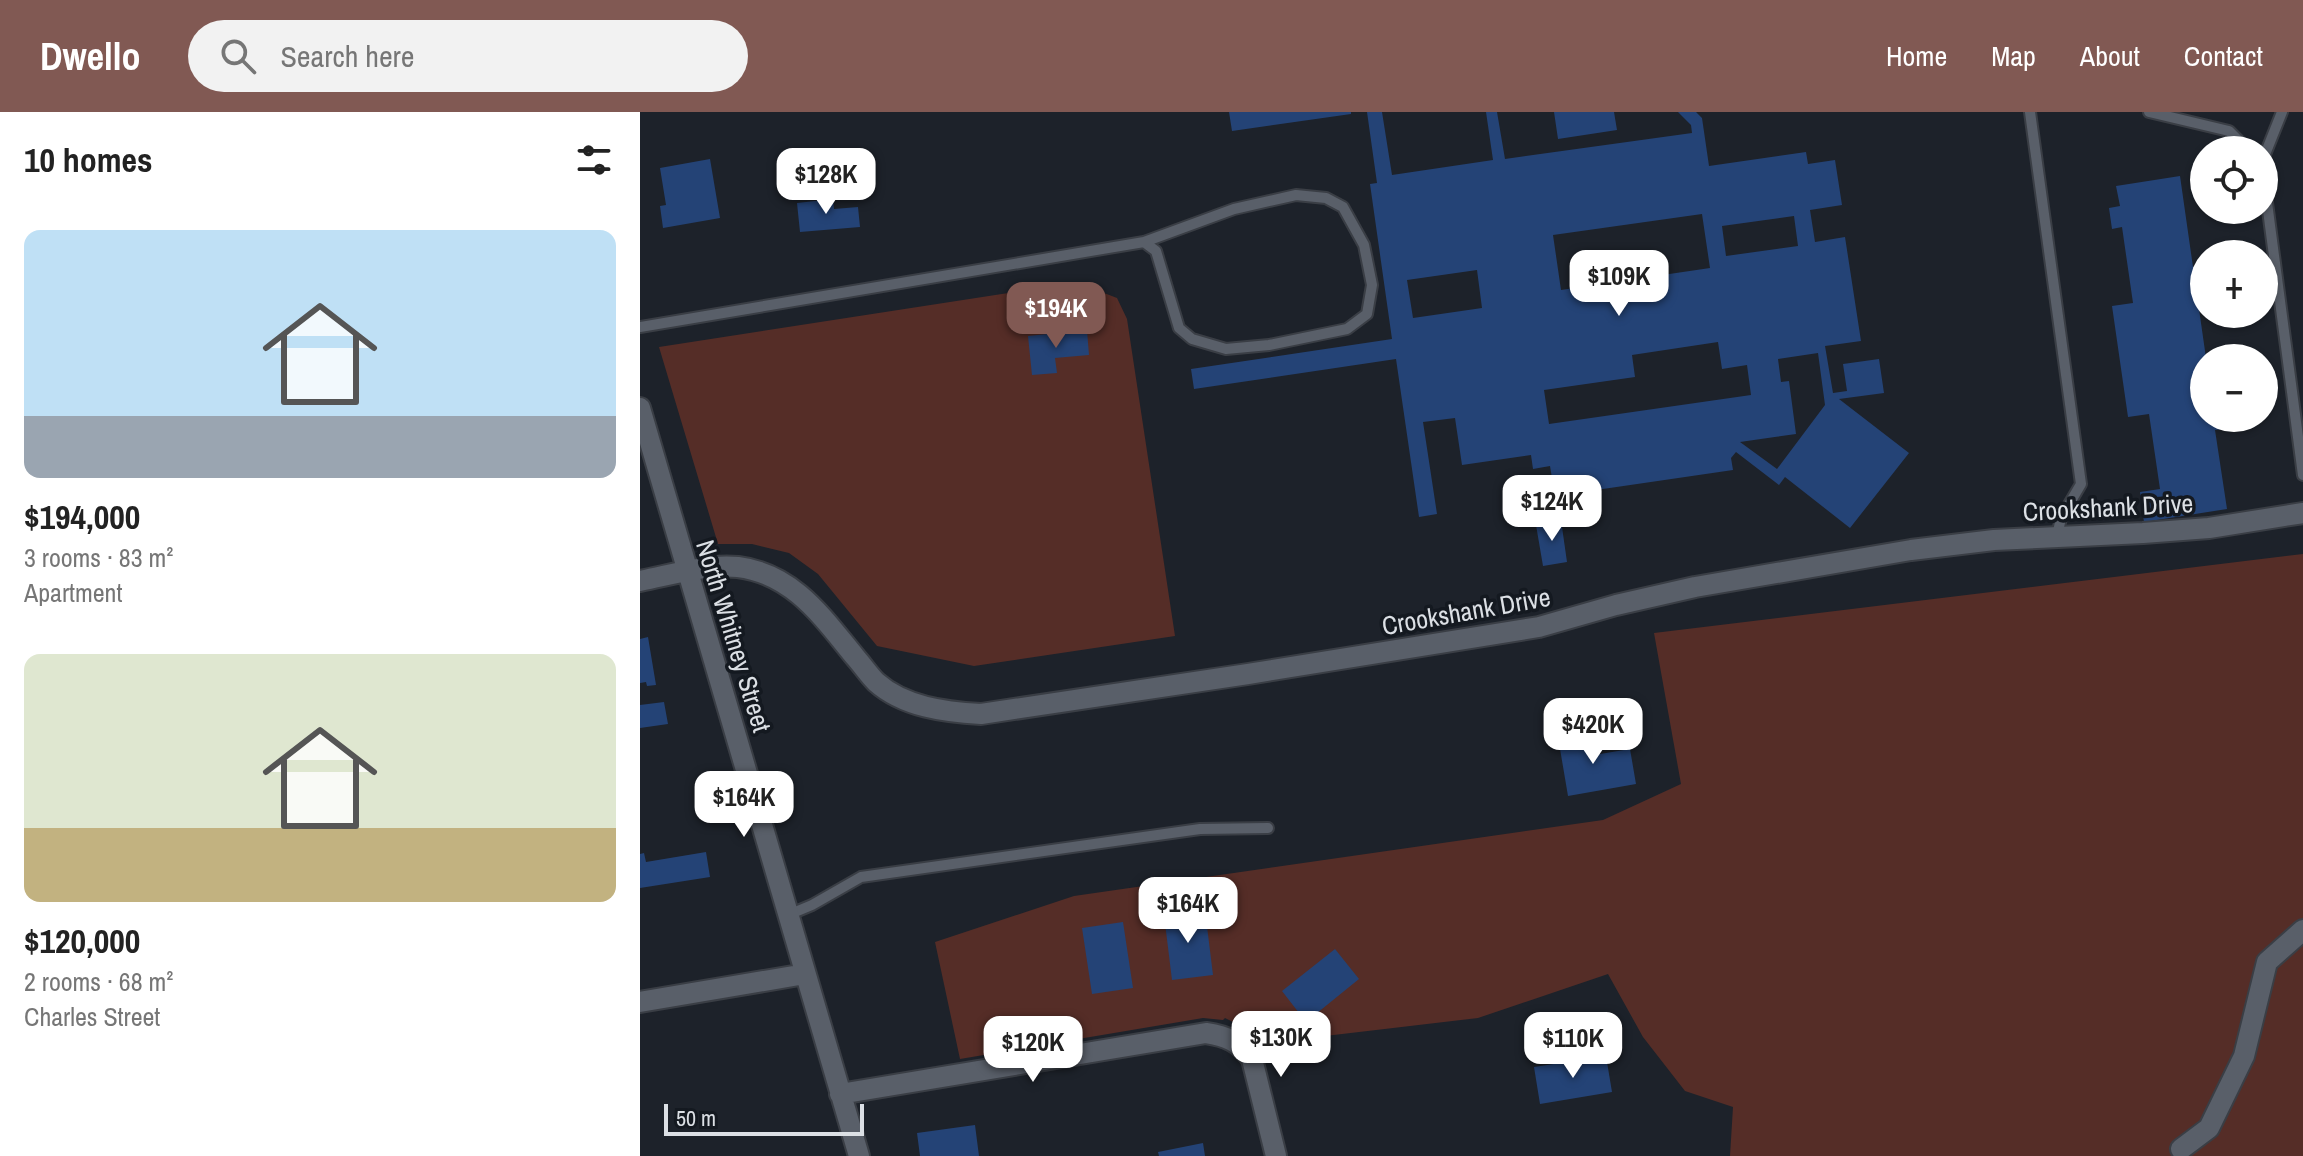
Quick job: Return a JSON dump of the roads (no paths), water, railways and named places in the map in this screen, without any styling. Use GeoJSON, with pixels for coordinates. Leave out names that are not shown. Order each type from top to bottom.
{"type":"FeatureCollection","features":[{"type":"Feature","properties":{"kind":"street","name":"North Whitney Street"},"geometry":{"type":"LineString","coordinates":[[640,408],[859,1156]]}},
{"type":"Feature","properties":{"kind":"street","name":"Crookshank Drive"},"geometry":{"type":"LineString","coordinates":[[640,581],[705,568],[739,568],[771,576],[794,589],[813,606],[877,682],[916,703],[937,710],[981,714],[1539,627],[1695,587],[1911,550],[1994,540],[2209,528],[2303,513]]}},
{"type":"Feature","properties":{"kind":"street"},"geometry":{"type":"LineString","coordinates":[[2181,1149],[2209,1128],[2244,1056],[2267,962],[2303,930]]}},
{"type":"Feature","properties":{"kind":"street"},"geometry":{"type":"LineString","coordinates":[[640,1002],[805,974]]}},
{"type":"Feature","properties":{"kind":"street"},"geometry":{"type":"LineString","coordinates":[[840,1094],[1206,1033],[1230,1039],[1252,1059],[1276,1156]]}},
{"type":"Feature","properties":{"kind":"lane"},"geometry":{"type":"LineString","coordinates":[[2030,112],[2081,484],[2061,518],[2057,536]]}},
{"type":"Feature","properties":{"kind":"lane"},"geometry":{"type":"LineString","coordinates":[[2149,112],[2229,131],[2234,136]]}},
{"type":"Feature","properties":{"kind":"lane"},"geometry":{"type":"LineString","coordinates":[[2272,136],[2282,112]]}},
{"type":"Feature","properties":{"kind":"lane"},"geometry":{"type":"LineString","coordinates":[[640,327],[1144,242],[1234,209],[1296,195],[1326,198],[1343,207],[1364,245],[1372,285],[1367,314],[1347,329],[1269,345],[1226,349],[1192,339],[1179,328],[1156,251],[1144,242]]}},
{"type":"Feature","properties":{"kind":"lane"},"geometry":{"type":"LineString","coordinates":[[2270,224],[2303,475]]}},
{"type":"Feature","properties":{"kind":"lane"},"geometry":{"type":"LineString","coordinates":[[788,915],[861,877],[1200,829],[1268,828]]}}]}
